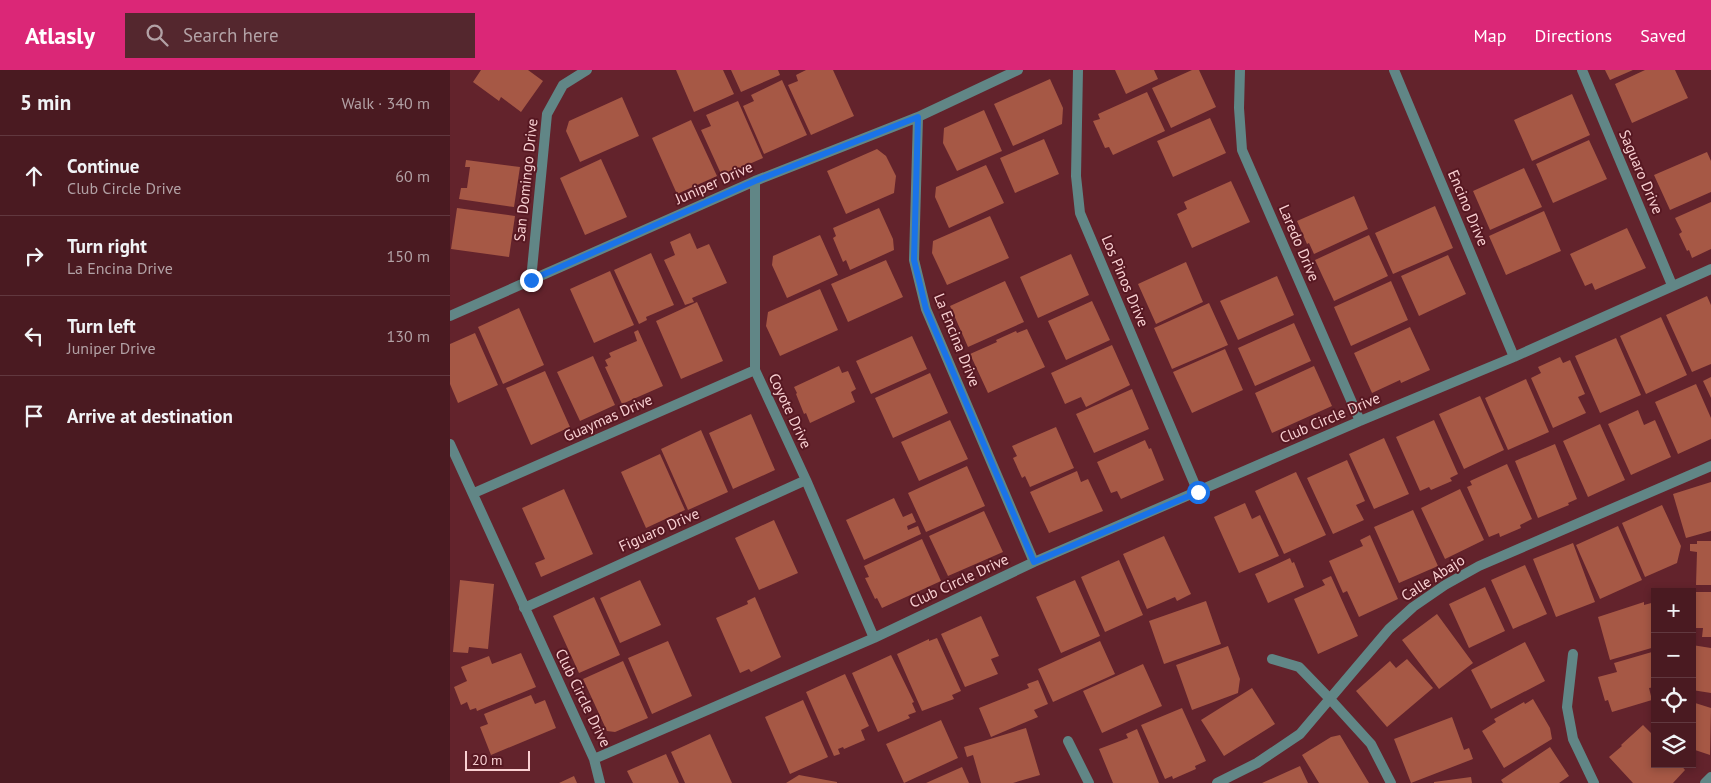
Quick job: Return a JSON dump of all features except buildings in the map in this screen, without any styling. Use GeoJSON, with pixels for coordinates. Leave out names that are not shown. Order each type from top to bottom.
{"type":"FeatureCollection","features":[{"type":"Feature","properties":{"kind":"street","name":"San Domingo Drive"},"geometry":{"type":"LineString","coordinates":[[531,280],[547,114],[563,85],[587,70]]}},
{"type":"Feature","properties":{"kind":"street","name":"Juniper Drive"},"geometry":{"type":"LineString","coordinates":[[450,316],[755,181],[918,117],[1018,70]]}},
{"type":"Feature","properties":{"kind":"street","name":"Los Pinos Drive"},"geometry":{"type":"LineString","coordinates":[[1078,70],[1076,176],[1080,213],[1198,492]]}},
{"type":"Feature","properties":{"kind":"street","name":"Laredo Drive"},"geometry":{"type":"LineString","coordinates":[[1240,70],[1239,108],[1242,150],[1360,421]]}},
{"type":"Feature","properties":{"kind":"street","name":"Encino Drive"},"geometry":{"type":"LineString","coordinates":[[1394,70],[1514,357]]}},
{"type":"Feature","properties":{"kind":"street","name":"Saguaro Drive"},"geometry":{"type":"LineString","coordinates":[[1582,70],[1672,285]]}},
{"type":"Feature","properties":{"kind":"street","name":"La Encina Drive"},"geometry":{"type":"LineString","coordinates":[[918,117],[914,260],[926,309],[1034,562]]}},
{"type":"Feature","properties":{"kind":"street","name":"Coyote Drive"},"geometry":{"type":"LineString","coordinates":[[755,181],[755,370],[806,480],[874,638]]}},
{"type":"Feature","properties":{"kind":"street","name":"Club Circle Drive"},"geometry":{"type":"LineString","coordinates":[[450,444],[594,759],[874,638],[1034,562],[1360,421],[1514,357],[1711,269]]}},
{"type":"Feature","properties":{"kind":"street","name":"Guaymas Drive"},"geometry":{"type":"LineString","coordinates":[[474,494],[755,370]]}},
{"type":"Feature","properties":{"kind":"street","name":"Calle Abajo"},"geometry":{"type":"LineString","coordinates":[[1217,783],[1257,763],[1300,734],[1389,630],[1413,607],[1445,585],[1479,566],[1711,466]]}},
{"type":"Feature","properties":{"kind":"street","name":"Figuaro Drive"},"geometry":{"type":"LineString","coordinates":[[524,608],[806,480]]}},
{"type":"Feature","properties":{"kind":"street"},"geometry":{"type":"LineString","coordinates":[[1573,654],[1567,707],[1568,715],[1573,739],[1594,783]]}},
{"type":"Feature","properties":{"kind":"street"},"geometry":{"type":"LineString","coordinates":[[1272,659],[1299,668],[1330,699],[1371,744],[1391,783]]}},
{"type":"Feature","properties":{"kind":"street"},"geometry":{"type":"LineString","coordinates":[[1068,741],[1089,783]]}},
{"type":"Feature","properties":{"kind":"street"},"geometry":{"type":"LineString","coordinates":[[594,759],[600,783]]}},
{"type":"Feature","properties":{"kind":"street"},"geometry":{"type":"LineString","coordinates":[[1706,783],[1711,777]]}},
{"type":"Feature","properties":{"kind":"route"},"geometry":{"type":"LineString","coordinates":[[531,280],[755,181],[918,117],[914,260],[926,309],[1034,562],[1198,492]]}}]}
